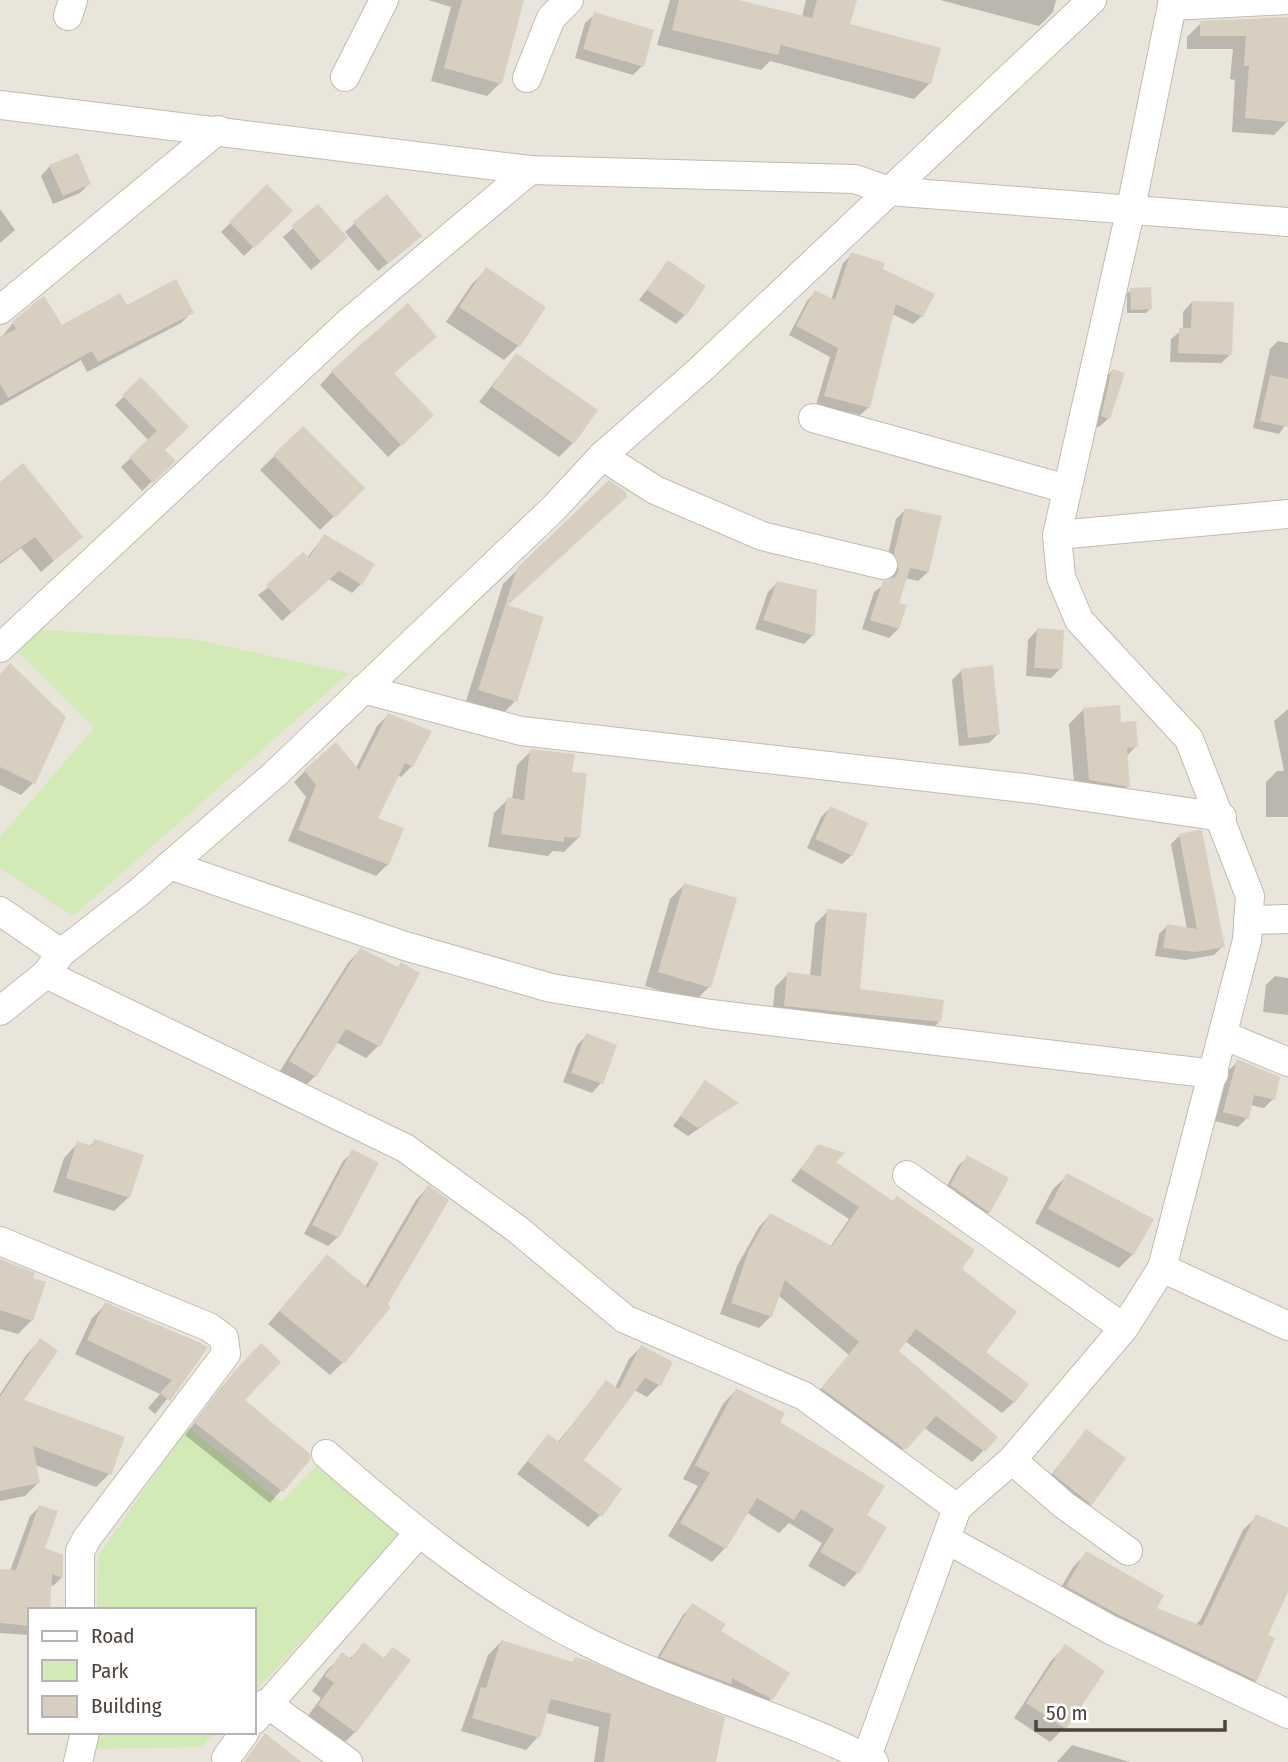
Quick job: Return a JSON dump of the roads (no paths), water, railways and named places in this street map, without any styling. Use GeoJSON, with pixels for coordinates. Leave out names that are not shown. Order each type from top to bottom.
{"type":"FeatureCollection","features":[{"type":"Feature","properties":{"kind":"street"},"geometry":{"type":"LineString","coordinates":[[345,77],[384,0]]}},
{"type":"Feature","properties":{"kind":"street"},"geometry":{"type":"LineString","coordinates":[[527,78],[551,18],[569,0]]}},
{"type":"Feature","properties":{"kind":"street"},"geometry":{"type":"LineString","coordinates":[[0,1011],[275,774],[555,507],[602,456],[700,370],[1091,0]]}},
{"type":"Feature","properties":{"kind":"street"},"geometry":{"type":"LineString","coordinates":[[326,1454],[418,1534],[541,1617],[590,1644],[868,1761],[957,1508],[1012,1460],[1124,1328],[1162,1268],[1247,940],[1250,896],[1222,817],[1189,739],[1079,620],[1061,577],[1057,535],[1131,208],[1172,3],[1288,0]]}},
{"type":"Feature","properties":{"kind":"street"},"geometry":{"type":"LineString","coordinates":[[0,105],[530,170],[855,179],[888,191],[1288,222]]}},
{"type":"Feature","properties":{"kind":"street"},"geometry":{"type":"LineString","coordinates":[[0,310],[218,131]]}},
{"type":"Feature","properties":{"kind":"street"},"geometry":{"type":"LineString","coordinates":[[0,648],[349,322],[530,170]]}},
{"type":"Feature","properties":{"kind":"street"},"geometry":{"type":"LineString","coordinates":[[813,418],[1067,489]]}},
{"type":"Feature","properties":{"kind":"street"},"geometry":{"type":"LineString","coordinates":[[602,456],[655,490],[762,536],[883,565]]}},
{"type":"Feature","properties":{"kind":"street"},"geometry":{"type":"LineString","coordinates":[[1057,535],[1288,514]]}},
{"type":"Feature","properties":{"kind":"street"},"geometry":{"type":"LineString","coordinates":[[363,689],[521,731],[1032,789],[1222,817]]}},
{"type":"Feature","properties":{"kind":"street"},"geometry":{"type":"LineString","coordinates":[[170,865],[405,946],[551,988],[711,1014],[1214,1074]]}},
{"type":"Feature","properties":{"kind":"street"},"geometry":{"type":"LineString","coordinates":[[0,911],[54,964],[405,1148],[517,1229],[625,1319],[804,1396],[957,1508]]}},
{"type":"Feature","properties":{"kind":"street"},"geometry":{"type":"LineString","coordinates":[[1248,920],[1288,919]]}},
{"type":"Feature","properties":{"kind":"street"},"geometry":{"type":"LineString","coordinates":[[1223,1035],[1288,1062]]}},
{"type":"Feature","properties":{"kind":"street"},"geometry":{"type":"LineString","coordinates":[[907,1175],[1124,1328]]}},
{"type":"Feature","properties":{"kind":"street"},"geometry":{"type":"LineString","coordinates":[[0,1241],[209,1327],[225,1338],[226,1354],[80,1551],[80,1608]]}},
{"type":"Feature","properties":{"kind":"street"},"geometry":{"type":"LineString","coordinates":[[1162,1268],[1288,1326]]}},
{"type":"Feature","properties":{"kind":"street"},"geometry":{"type":"LineString","coordinates":[[1012,1460],[1064,1505],[1128,1551]]}},
{"type":"Feature","properties":{"kind":"street"},"geometry":{"type":"LineString","coordinates":[[348,1762],[260,1711],[418,1534]]}},
{"type":"Feature","properties":{"kind":"street"},"geometry":{"type":"LineString","coordinates":[[946,1539],[1111,1630],[1288,1714]]}},
{"type":"Feature","properties":{"kind":"street"},"geometry":{"type":"LineString","coordinates":[[78,1762],[85,1734]]}},
{"type":"Feature","properties":{"kind":"street"},"geometry":{"type":"LineString","coordinates":[[226,1758],[243,1734]]}}]}
